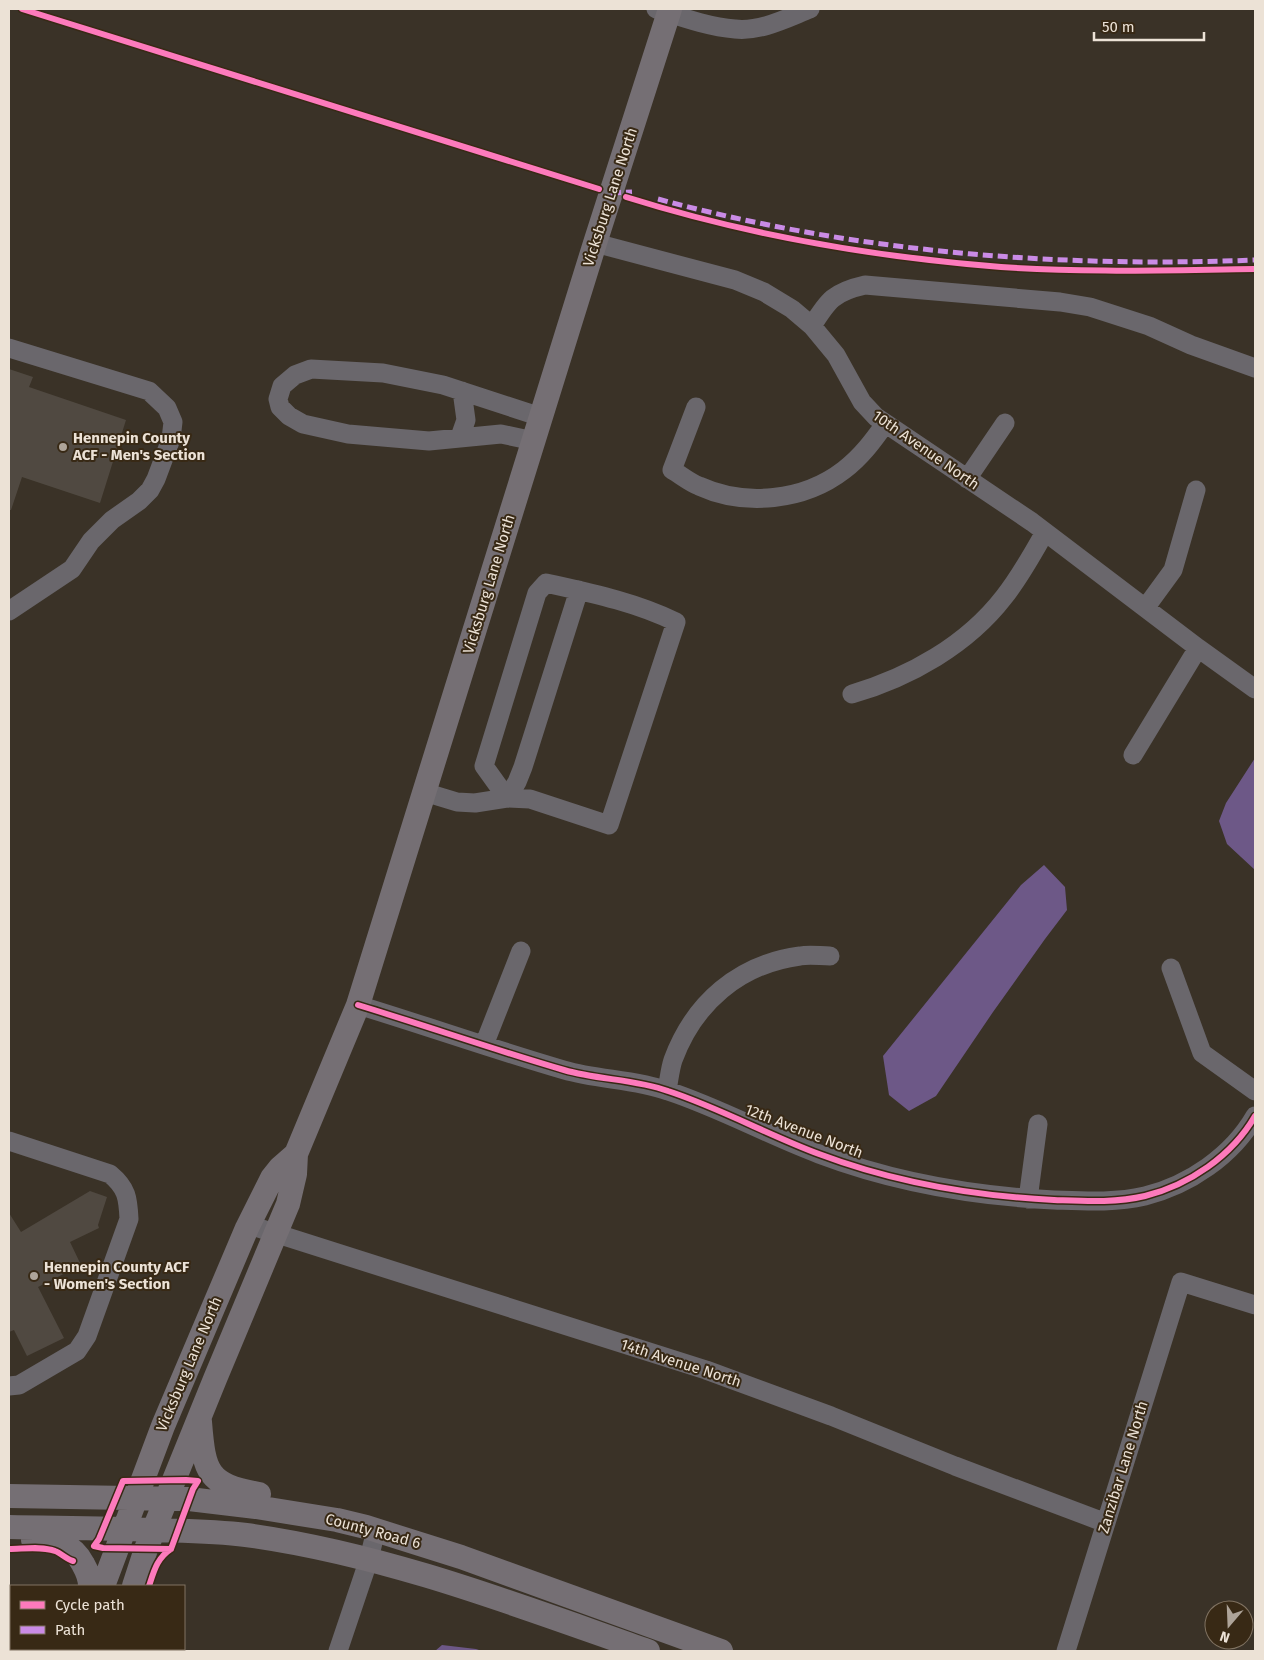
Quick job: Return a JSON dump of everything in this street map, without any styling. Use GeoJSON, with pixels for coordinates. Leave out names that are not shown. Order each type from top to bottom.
{"type":"FeatureCollection","features":[{"type":"Feature","properties":{"kind":"main road","name":"Vicksburg Lane North"},"geometry":{"type":"LineString","coordinates":[[134,1585],[154,1530],[199,1418],[288,1204],[295,1174],[296,1154],[358,1005],[534,442],[665,10]]}},
{"type":"Feature","properties":{"kind":"main road","name":"Vicksburg Lane North"},"geometry":{"type":"LineString","coordinates":[[103,1585],[163,1426],[248,1224],[276,1173],[296,1154]]}},
{"type":"Feature","properties":{"kind":"main road"},"geometry":{"type":"LineString","coordinates":[[199,1418],[204,1458],[212,1474],[225,1485],[238,1490],[330,1507],[371,1528]]}},
{"type":"Feature","properties":{"kind":"main road","name":"County Road 6"},"geometry":{"type":"LineString","coordinates":[[9,1496],[212,1501],[307,1514],[371,1528],[461,1557],[721,1651]]}},
{"type":"Feature","properties":{"kind":"main road","name":"County Road 6"},"geometry":{"type":"LineString","coordinates":[[9,1527],[154,1530],[245,1535],[335,1550],[504,1601],[648,1651]]}},
{"type":"Feature","properties":{"kind":"main road"},"geometry":{"type":"LineString","coordinates":[[9,1539],[50,1540],[73,1548],[80,1556],[88,1573],[90,1585]]}},
{"type":"Feature","properties":{"kind":"street"},"geometry":{"type":"LineString","coordinates":[[665,10],[736,30],[756,28],[810,9]]}},
{"type":"Feature","properties":{"kind":"street","name":"10th Avenue North"},"geometry":{"type":"LineString","coordinates":[[595,243],[735,280],[764,292],[785,304],[812,326],[836,355],[862,402],[876,417],[1045,532],[1198,648],[1255,688]]}},
{"type":"Feature","properties":{"kind":"street"},"geometry":{"type":"LineString","coordinates":[[812,326],[825,305],[834,296],[848,289],[865,285],[1060,302],[1111,313],[1255,368]]}},
{"type":"Feature","properties":{"kind":"street"},"geometry":{"type":"LineString","coordinates":[[9,348],[150,391],[167,408],[173,422],[171,439],[150,490],[139,501],[105,527],[92,541],[72,569],[9,611]]}},
{"type":"Feature","properties":{"kind":"street"},"geometry":{"type":"LineString","coordinates":[[534,442],[501,434],[429,441],[348,434],[303,424],[280,407],[278,398],[282,386],[294,375],[311,369],[383,373],[442,385],[541,417]]}},
{"type":"Feature","properties":{"kind":"street"},"geometry":{"type":"LineString","coordinates":[[460,437],[466,420],[462,391]]}},
{"type":"Feature","properties":{"kind":"street"},"geometry":{"type":"LineString","coordinates":[[696,407],[672,470],[699,486],[728,495],[759,499],[789,495],[818,486],[844,470],[855,460],[885,424]]}},
{"type":"Feature","properties":{"kind":"street"},"geometry":{"type":"LineString","coordinates":[[967,479],[1005,422]]}},
{"type":"Feature","properties":{"kind":"street"},"geometry":{"type":"LineString","coordinates":[[1146,607],[1173,570],[1196,490]]}},
{"type":"Feature","properties":{"kind":"street"},"geometry":{"type":"LineString","coordinates":[[852,694],[878,687],[913,670],[947,650],[977,626],[1004,598],[1026,566],[1045,532]]}},
{"type":"Feature","properties":{"kind":"street"},"geometry":{"type":"LineString","coordinates":[[424,792],[456,802],[476,803],[507,798],[530,799],[609,826],[676,622],[656,612],[610,597],[546,583],[537,593],[484,766],[507,798]]}},
{"type":"Feature","properties":{"kind":"street"},"geometry":{"type":"LineString","coordinates":[[507,798],[517,782],[523,767],[580,590]]}},
{"type":"Feature","properties":{"kind":"street"},"geometry":{"type":"LineString","coordinates":[[1133,755],[1198,648]]}},
{"type":"Feature","properties":{"kind":"street"},"geometry":{"type":"LineString","coordinates":[[484,1045],[521,950]]}},
{"type":"Feature","properties":{"kind":"street"},"geometry":{"type":"LineString","coordinates":[[667,1090],[672,1062],[685,1034],[700,1010],[721,990],[746,973],[772,961],[801,956],[830,956]]}},
{"type":"Feature","properties":{"kind":"street"},"geometry":{"type":"LineString","coordinates":[[1171,968],[1202,1053],[1255,1091]]}},
{"type":"Feature","properties":{"kind":"street","name":"12th Avenue North"},"geometry":{"type":"LineString","coordinates":[[358,1005],[567,1071],[667,1090],[819,1154],[882,1174],[946,1188],[1028,1199],[1115,1200],[1144,1196],[1174,1186],[1200,1172],[1225,1154],[1246,1131],[1255,1116]]}},
{"type":"Feature","properties":{"kind":"street"},"geometry":{"type":"LineString","coordinates":[[1028,1199],[1038,1124]]}},
{"type":"Feature","properties":{"kind":"street"},"geometry":{"type":"LineString","coordinates":[[9,1141],[110,1174],[120,1182],[128,1200],[128,1219],[87,1336],[77,1351],[19,1385],[11,1382]]}},
{"type":"Feature","properties":{"kind":"street","name":"14th Avenue North"},"geometry":{"type":"LineString","coordinates":[[248,1224],[706,1370],[831,1416],[955,1466],[1106,1523]]}},
{"type":"Feature","properties":{"kind":"street","name":"Zanzibar Lane North"},"geometry":{"type":"LineString","coordinates":[[1066,1651],[1180,1282],[1255,1305]]}},
{"type":"Feature","properties":{"kind":"street"},"geometry":{"type":"LineString","coordinates":[[338,1651],[369,1559],[371,1528]]}},
{"type":"Feature","properties":{"kind":"shaded area"},"geometry":{"type":"Polygon","coordinates":[[[1255,758],[1255,870],[1227,844],[1219,821],[1226,803],[1255,758]]]}},
{"type":"Feature","properties":{"kind":"shaded area"},"geometry":{"type":"Polygon","coordinates":[[[1044,865],[1065,887],[1067,910],[993,1012],[936,1096],[909,1111],[889,1095],[883,1056],[1021,885],[1044,865]]]}},
{"type":"Feature","properties":{"kind":"shaded area"},"geometry":{"type":"Polygon","coordinates":[[[442,1645],[476,1649],[482,1651],[435,1651],[442,1645]]]}},
{"type":"Feature","properties":{"kind":"building","name":"Hennepin County ACF - Men's Section"},"geometry":{"type":"Polygon","coordinates":[[[9,369],[33,377],[29,387],[126,420],[100,503],[22,477],[11,510],[9,510],[9,369]]]}},
{"type":"Feature","properties":{"kind":"building","name":"Hennepin County ACF - Women's Section"},"geometry":{"type":"Polygon","coordinates":[[[90,1191],[107,1197],[98,1225],[99,1228],[70,1242],[81,1265],[38,1287],[64,1338],[27,1356],[14,1330],[9,1332],[9,1213],[21,1232],[90,1191]]]}},
{"type":"Feature","properties":{"kind":"marked path"},"geometry":{"type":"LineString","coordinates":[[611,193],[632,192]]}},
{"type":"Feature","properties":{"kind":"marked path"},"geometry":{"type":"LineString","coordinates":[[658,199],[806,232],[880,244],[954,252],[1104,261],[1255,260]]}},
{"type":"Feature","properties":{"kind":"cycle path"},"geometry":{"type":"LineString","coordinates":[[22,9],[599,189]]}},
{"type":"Feature","properties":{"kind":"cycle path"},"geometry":{"type":"LineString","coordinates":[[626,197],[718,223],[765,233],[859,250],[954,263],[1065,270],[1255,269]]}},
{"type":"Feature","properties":{"kind":"cycle path"},"geometry":{"type":"LineString","coordinates":[[358,1005],[564,1070],[643,1084],[668,1091],[706,1105],[781,1139],[847,1164],[905,1180],[994,1195],[1054,1200],[1100,1201],[1145,1196],[1178,1184],[1208,1167],[1234,1144],[1255,1116]]}},
{"type":"Feature","properties":{"kind":"cycle path"},"geometry":{"type":"LineString","coordinates":[[123,1481],[198,1481],[193,1489],[171,1549],[103,1548],[94,1546],[99,1539],[123,1481]]}},
{"type":"Feature","properties":{"kind":"cycle path"},"geometry":{"type":"LineString","coordinates":[[9,1549],[50,1549],[73,1561]]}},
{"type":"Feature","properties":{"kind":"cycle path"},"geometry":{"type":"LineString","coordinates":[[149,1585],[154,1570],[162,1556],[171,1549]]}},
{"type":"Feature","properties":{"kind":"place","name":"Hennepin County ACF - Men's Section"},"geometry":{"type":"Point","coordinates":[63,447]}},
{"type":"Feature","properties":{"kind":"place","name":"Hennepin County ACF - Women's Section"},"geometry":{"type":"Point","coordinates":[34,1276]}}]}
